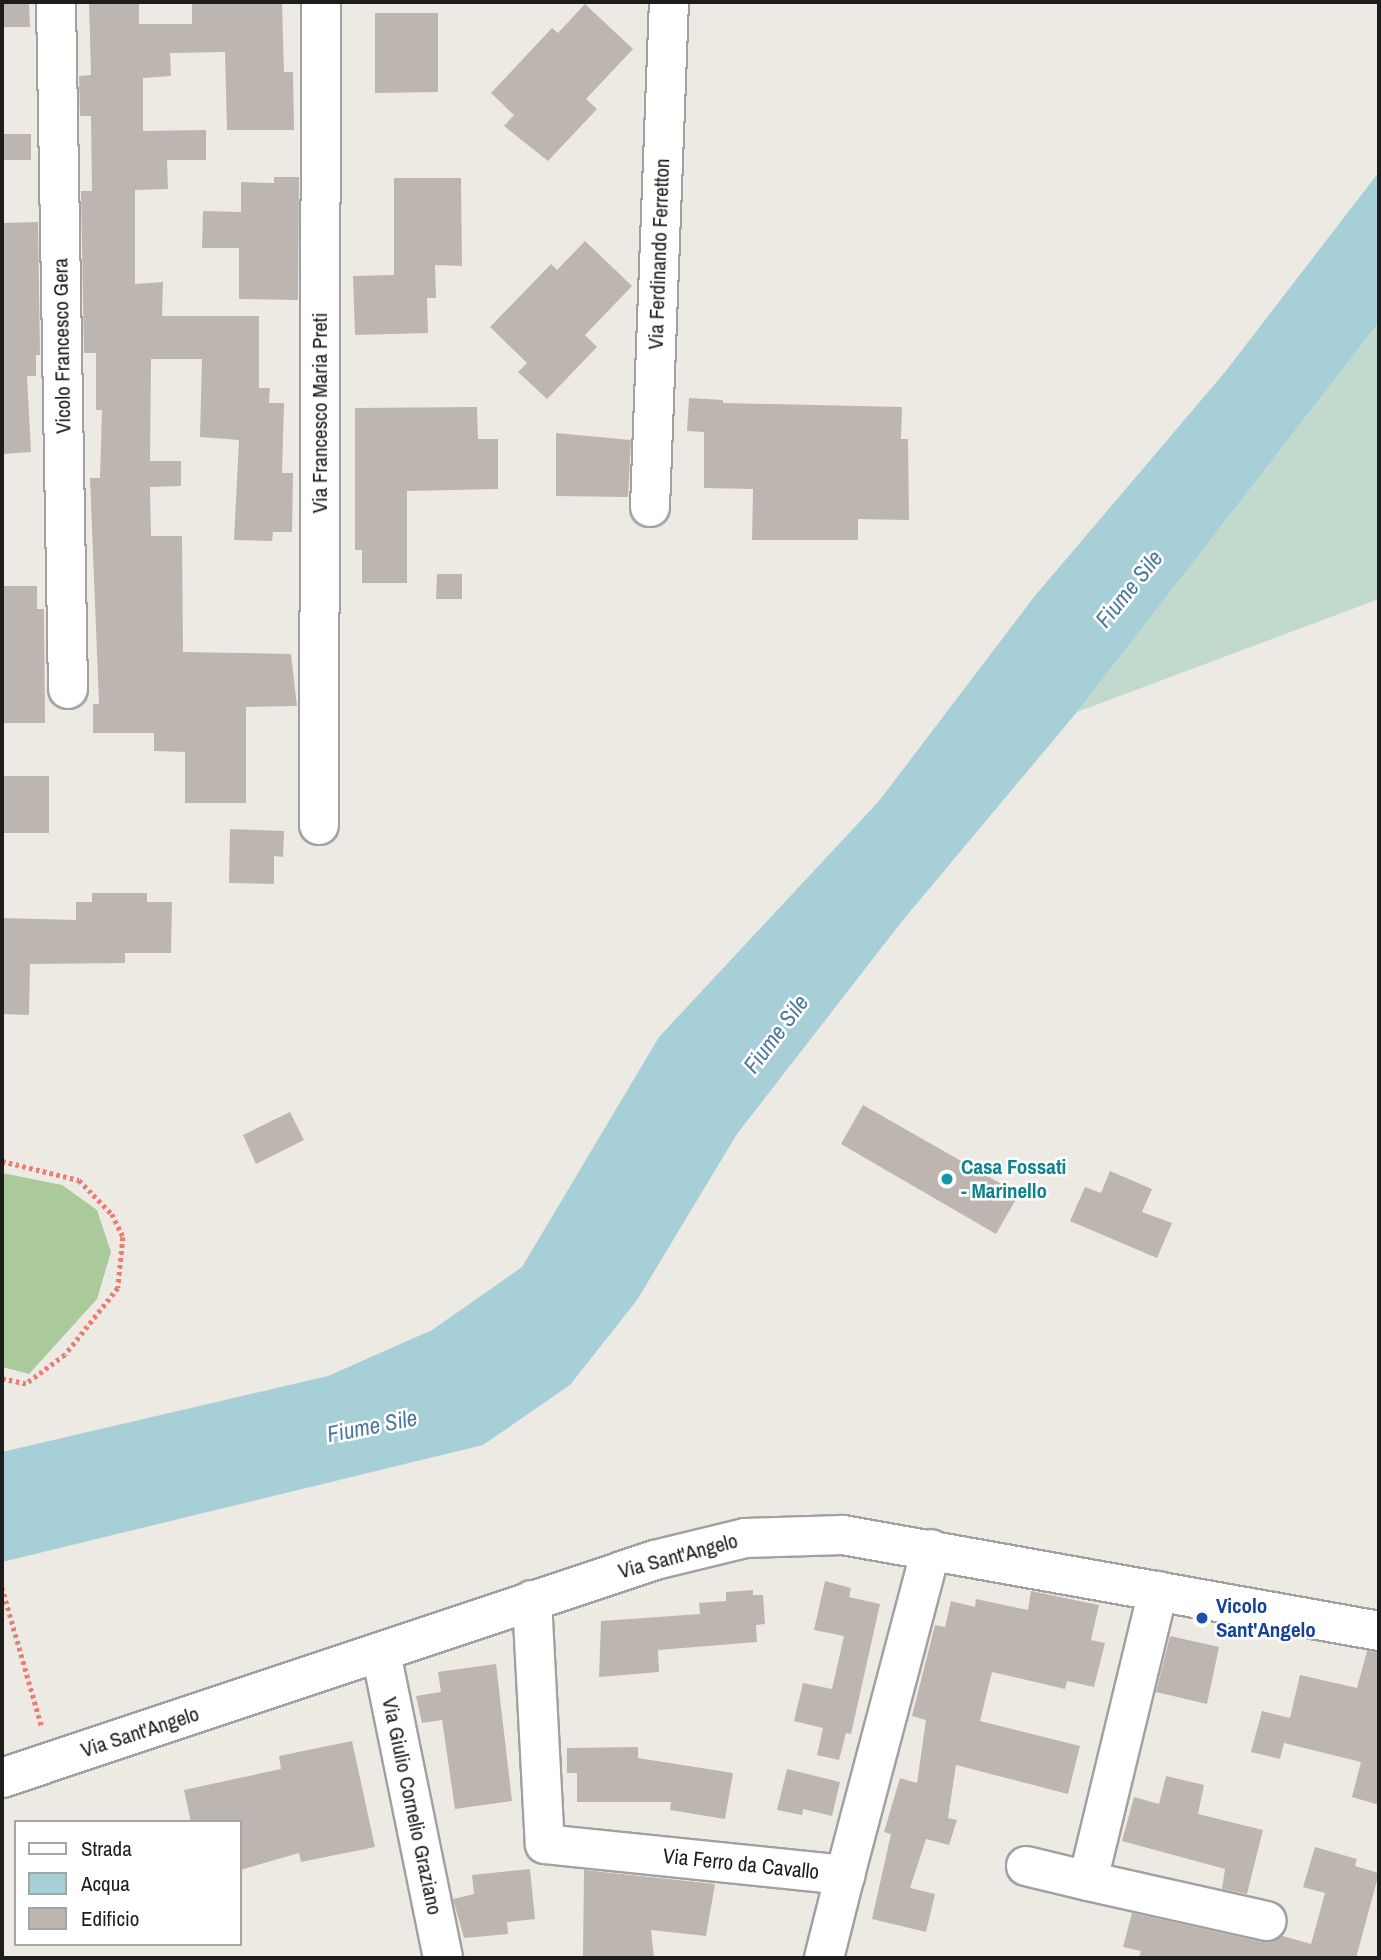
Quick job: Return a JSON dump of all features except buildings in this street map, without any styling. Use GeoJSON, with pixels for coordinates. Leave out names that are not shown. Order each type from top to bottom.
{"type":"FeatureCollection","features":[{"type":"Feature","properties":{"kind":"street","name":"Vicolo Francesco Gera"},"geometry":{"type":"LineString","coordinates":[[56,2],[68,690]]}},
{"type":"Feature","properties":{"kind":"street","name":"Via Francesco Maria Preti"},"geometry":{"type":"LineString","coordinates":[[319,825],[321,2]]}},
{"type":"Feature","properties":{"kind":"street","name":"Via Ferdinando Ferretton"},"geometry":{"type":"LineString","coordinates":[[650,507],[668,2]]}},
{"type":"Feature","properties":{"kind":"street","name":"Via Sant'Angelo"},"geometry":{"type":"LineString","coordinates":[[2,1778],[655,1560],[745,1538],[843,1535],[1379,1632]]}},
{"type":"Feature","properties":{"kind":"street","name":"Via Ferro da Cavallo"},"geometry":{"type":"LineString","coordinates":[[532,1600],[545,1844],[845,1875],[931,1549]]}},
{"type":"Feature","properties":{"kind":"street"},"geometry":{"type":"LineString","coordinates":[[1088,1881],[1158,1591]]}},
{"type":"Feature","properties":{"kind":"street","name":"Via Giulio Cornelio Graziano"},"geometry":{"type":"LineString","coordinates":[[381,1653],[443,1958]]}},
{"type":"Feature","properties":{"kind":"street"},"geometry":{"type":"LineString","coordinates":[[1026,1866],[1267,1922]]}},
{"type":"Feature","properties":{"kind":"street"},"geometry":{"type":"LineString","coordinates":[[824,1958],[845,1875]]}},
{"type":"Feature","properties":{"kind":"path"},"geometry":{"type":"LineString","coordinates":[[2,1161],[79,1180],[113,1214],[123,1247],[118,1288],[65,1355],[26,1384],[2,1379]]}},
{"type":"Feature","properties":{"kind":"path"},"geometry":{"type":"LineString","coordinates":[[2,1587],[52,1761]]}},
{"type":"Feature","properties":{"kind":"green space"},"geometry":{"type":"Polygon","coordinates":[[[1379,322],[1379,599],[1077,712],[1271,461],[1379,322]]]}},
{"type":"Feature","properties":{"kind":"green space"},"geometry":{"type":"Polygon","coordinates":[[[2,1173],[62,1185],[97,1210],[111,1252],[97,1299],[29,1374],[2,1367],[2,1173]]]}},
{"type":"Feature","properties":{"kind":"water","name":"Fiume Sile"},"geometry":{"type":"Polygon","coordinates":[[[1379,172],[1379,322],[1077,712],[903,920],[737,1134],[637,1300],[570,1385],[483,1445],[2,1562],[2,1452],[328,1376],[432,1330],[522,1267],[659,1037],[879,801],[1034,597],[1225,372],[1379,172]]]}},
{"type":"Feature","properties":{"kind":"place","name":"Casa Fossati - Marinello"},"geometry":{"type":"Point","coordinates":[947,1179]}},
{"type":"Feature","properties":{"kind":"place","name":"Vicolo Sant'Angelo"},"geometry":{"type":"Point","coordinates":[1202,1618]}}]}
